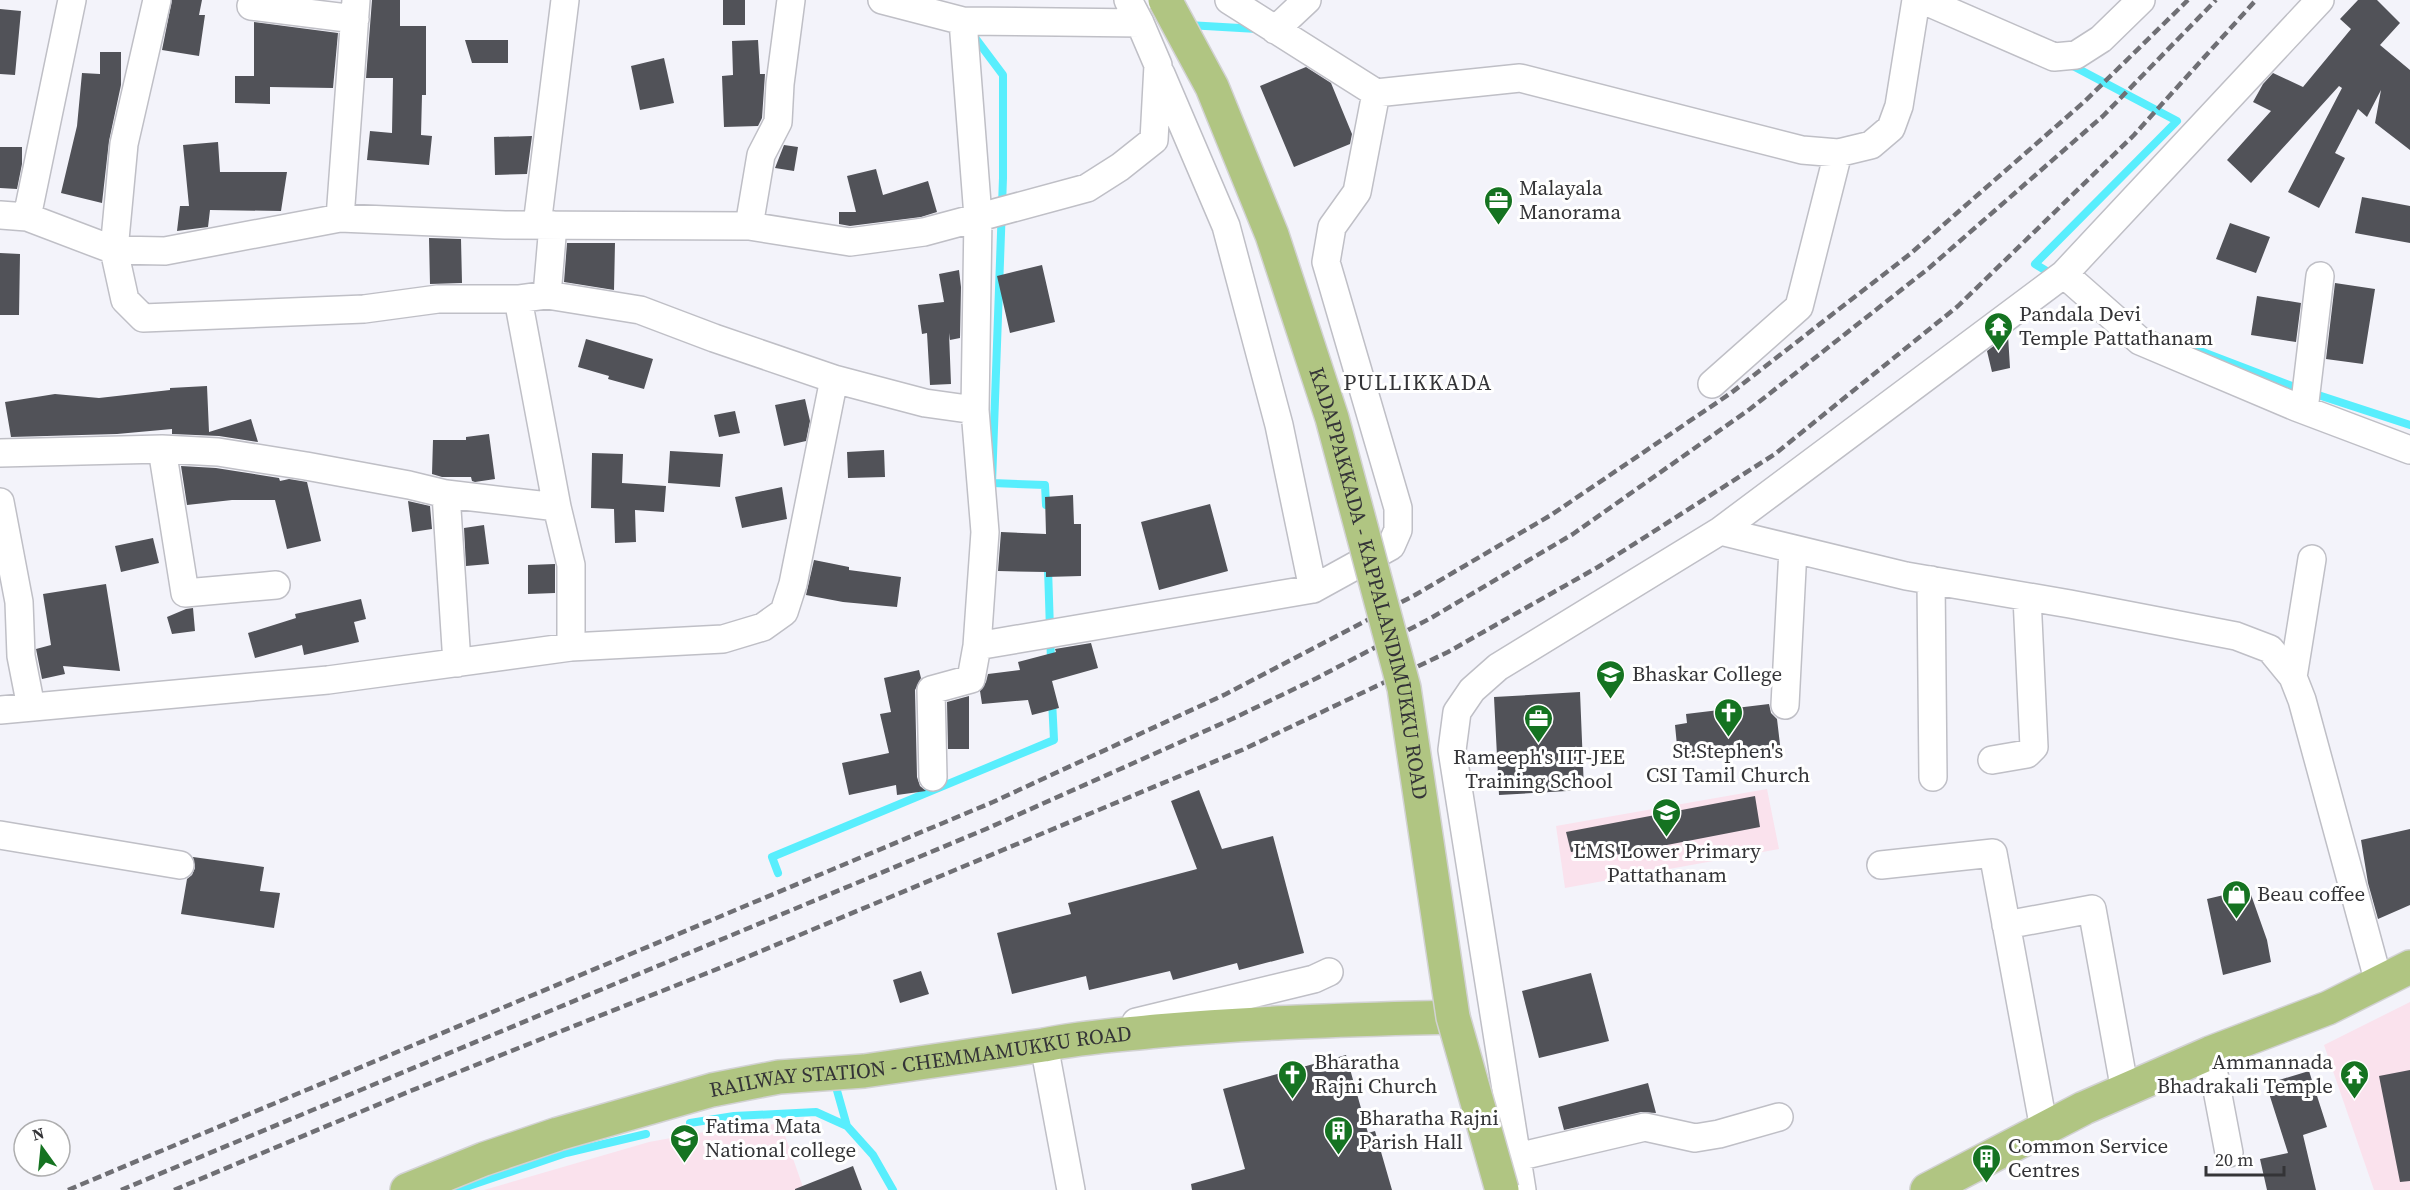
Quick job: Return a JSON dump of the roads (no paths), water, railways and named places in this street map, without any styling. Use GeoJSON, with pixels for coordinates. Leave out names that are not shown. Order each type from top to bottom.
{"type":"FeatureCollection","features":[{"type":"Feature","properties":{"kind":"main road","name":"KADAPPAKKADA - KAPPALANDIMUKKU ROAD"},"geometry":{"type":"LineString","coordinates":[[1165,0],[1212,87],[1264,213],[1332,418],[1404,688],[1453,1017],[1502,1190]]}},
{"type":"Feature","properties":{"kind":"main road"},"geometry":{"type":"LineString","coordinates":[[1927,1190],[2084,1108],[2210,1053],[2328,1008],[2410,967]]}},
{"type":"Feature","properties":{"kind":"main road","name":"RAILWAY STATION - CHEMMAMUKKU ROAD"},"geometry":{"type":"LineString","coordinates":[[406,1190],[484,1159],[558,1134],[712,1090],[778,1077],[864,1071],[1056,1043],[1187,1029],[1319,1021],[1453,1017]]}},
{"type":"Feature","properties":{"kind":"street"},"geometry":{"type":"LineString","coordinates":[[27,217],[72,0]]}},
{"type":"Feature","properties":{"kind":"street"},"geometry":{"type":"LineString","coordinates":[[157,0],[124,144],[114,250],[125,300],[143,318],[364,309],[438,299],[518,299],[547,295],[640,310],[834,379],[925,403],[975,410]]}},
{"type":"Feature","properties":{"kind":"street"},"geometry":{"type":"LineString","coordinates":[[547,295],[545,225],[565,0]]}},
{"type":"Feature","properties":{"kind":"street"},"geometry":{"type":"LineString","coordinates":[[749,226],[761,155],[778,122],[790,0]]}},
{"type":"Feature","properties":{"kind":"street"},"geometry":{"type":"LineString","coordinates":[[882,0],[963,21],[1134,11],[1226,226],[1279,425],[1313,589]]}},
{"type":"Feature","properties":{"kind":"street"},"geometry":{"type":"LineString","coordinates":[[1229,0],[1376,93],[1520,78],[1802,150],[1838,153],[1871,145],[1891,128],[1899,106],[1916,0]]}},
{"type":"Feature","properties":{"kind":"street"},"geometry":{"type":"LineString","coordinates":[[1275,30],[1306,0]]}},
{"type":"Feature","properties":{"kind":"street"},"geometry":{"type":"LineString","coordinates":[[1923,0],[2054,57],[2076,55],[2101,39],[2141,0]]}},
{"type":"Feature","properties":{"kind":"street"},"geometry":{"type":"LineString","coordinates":[[1522,1190],[1452,750],[1458,712],[1472,690],[1498,667],[1720,531],[2064,274],[2320,0]]}},
{"type":"Feature","properties":{"kind":"street"},"geometry":{"type":"LineString","coordinates":[[251,6],[355,9],[340,218]]}},
{"type":"Feature","properties":{"kind":"street"},"geometry":{"type":"LineString","coordinates":[[933,777],[931,690],[971,679],[977,646],[985,532],[975,410],[978,217],[963,21]]}},
{"type":"Feature","properties":{"kind":"street"},"geometry":{"type":"LineString","coordinates":[[0,216],[27,217],[114,250],[165,251],[340,218],[545,225],[749,226],[850,242],[924,232],[1087,188],[1120,167],[1154,140],[1158,65]]}},
{"type":"Feature","properties":{"kind":"street"},"geometry":{"type":"LineString","coordinates":[[977,646],[1313,589],[1391,546],[1398,530],[1398,508],[1326,262],[1332,227],[1357,192],[1376,93]]}},
{"type":"Feature","properties":{"kind":"street"},"geometry":{"type":"LineString","coordinates":[[1712,384],[1798,307],[1838,153]]}},
{"type":"Feature","properties":{"kind":"street"},"geometry":{"type":"LineString","coordinates":[[2064,274],[2140,341],[2304,410],[2410,450]]}},
{"type":"Feature","properties":{"kind":"street"},"geometry":{"type":"LineString","coordinates":[[2304,410],[2320,276]]}},
{"type":"Feature","properties":{"kind":"street"},"geometry":{"type":"LineString","coordinates":[[518,299],[557,507],[571,565],[571,647]]}},
{"type":"Feature","properties":{"kind":"street"},"geometry":{"type":"LineString","coordinates":[[0,710],[328,680],[571,647],[723,639],[763,627],[783,612],[793,584],[834,379]]}},
{"type":"Feature","properties":{"kind":"street"},"geometry":{"type":"LineString","coordinates":[[0,453],[162,449],[219,452],[409,485],[446,494],[557,507]]}},
{"type":"Feature","properties":{"kind":"street"},"geometry":{"type":"LineString","coordinates":[[162,449],[185,593],[276,585]]}},
{"type":"Feature","properties":{"kind":"street"},"geometry":{"type":"LineString","coordinates":[[446,494],[457,663]]}},
{"type":"Feature","properties":{"kind":"street"},"geometry":{"type":"LineString","coordinates":[[0,502],[4,547],[19,602],[21,656],[31,707]]}},
{"type":"Feature","properties":{"kind":"street"},"geometry":{"type":"LineString","coordinates":[[1720,531],[1931,580],[2236,636],[2270,649],[2293,677],[2302,700],[2379,983]]}},
{"type":"Feature","properties":{"kind":"street"},"geometry":{"type":"LineString","coordinates":[[1785,705],[1793,549]]}},
{"type":"Feature","properties":{"kind":"street"},"geometry":{"type":"LineString","coordinates":[[2293,677],[2312,559]]}},
{"type":"Feature","properties":{"kind":"street"},"geometry":{"type":"LineString","coordinates":[[1931,580],[1934,777]]}},
{"type":"Feature","properties":{"kind":"street"},"geometry":{"type":"LineString","coordinates":[[1992,760],[2027,754],[2034,747],[2027,597]]}},
{"type":"Feature","properties":{"kind":"street"},"geometry":{"type":"LineString","coordinates":[[0,835],[180,865]]}},
{"type":"Feature","properties":{"kind":"street"},"geometry":{"type":"LineString","coordinates":[[1881,865],[1993,853],[2044,1129]]}},
{"type":"Feature","properties":{"kind":"street"},"geometry":{"type":"LineString","coordinates":[[2006,925],[2092,909],[2125,1091]]}},
{"type":"Feature","properties":{"kind":"street"},"geometry":{"type":"LineString","coordinates":[[1071,1190],[1056,1043],[1314,979],[1329,972]]}},
{"type":"Feature","properties":{"kind":"street"},"geometry":{"type":"LineString","coordinates":[[2210,1053],[2229,1153]]}},
{"type":"Feature","properties":{"kind":"street"},"geometry":{"type":"LineString","coordinates":[[1517,1157],[1645,1127],[1695,1138],[1779,1118]]}},
{"type":"Feature","properties":{"kind":"waterway"},"geometry":{"type":"LineString","coordinates":[[1188,25],[1257,29]]}},
{"type":"Feature","properties":{"kind":"waterway"},"geometry":{"type":"LineString","coordinates":[[973,35],[1003,75],[1003,178],[992,483],[1045,485],[1046,505]]}},
{"type":"Feature","properties":{"kind":"waterway"},"geometry":{"type":"LineString","coordinates":[[2053,275],[2035,264],[2177,121],[2071,65]]}},
{"type":"Feature","properties":{"kind":"waterway"},"geometry":{"type":"LineString","coordinates":[[2174,341],[2300,389]]}},
{"type":"Feature","properties":{"kind":"waterway"},"geometry":{"type":"LineString","coordinates":[[2312,393],[2410,425]]}},
{"type":"Feature","properties":{"kind":"waterway"},"geometry":{"type":"LineString","coordinates":[[1048,568],[1051,661]]}},
{"type":"Feature","properties":{"kind":"waterway"},"geometry":{"type":"LineString","coordinates":[[778,873],[772,857],[1054,740],[1052,700]]}},
{"type":"Feature","properties":{"kind":"waterway"},"geometry":{"type":"LineString","coordinates":[[836,1087],[847,1126]]}},
{"type":"Feature","properties":{"kind":"waterway"},"geometry":{"type":"LineString","coordinates":[[690,1123],[734,1116],[816,1112],[847,1126],[873,1155],[893,1190]]}},
{"type":"Feature","properties":{"kind":"waterway"},"geometry":{"type":"LineString","coordinates":[[457,1190],[566,1153],[646,1134]]}},
{"type":"Feature","properties":{"kind":"railway"},"geometry":{"type":"LineString","coordinates":[[68,1190],[993,802],[1226,694],[1415,595],[1551,515],[1731,393],[1910,254],[2084,102],[2188,0]]}},
{"type":"Feature","properties":{"kind":"railway"},"geometry":{"type":"LineString","coordinates":[[121,1190],[986,829],[1232,719],[1317,678],[1431,618],[1573,534],[1750,409],[1929,268],[2103,116],[2216,0]]}},
{"type":"Feature","properties":{"kind":"railway"},"geometry":{"type":"LineString","coordinates":[[174,1190],[408,1092],[735,962],[1242,750],[1448,652],[1598,567],[1775,454],[1958,306],[2134,135],[2256,0]]}},
{"type":"Feature","properties":{"kind":"place","name":"Malayala Manorama"},"geometry":{"type":"Point","coordinates":[1498,226]}},
{"type":"Feature","properties":{"kind":"place","name":"Pandala Devi Temple Pattathanam"},"geometry":{"type":"Point","coordinates":[1998,352]}},
{"type":"Feature","properties":{"kind":"place","name":"Bhaskar College"},"geometry":{"type":"Point","coordinates":[1611,700]}},
{"type":"Feature","properties":{"kind":"place","name":"St.Stephen's CSI Tamil Church"},"geometry":{"type":"Point","coordinates":[1728,738]}},
{"type":"Feature","properties":{"kind":"place","name":"Rameeph's IIT-JEE Training School"},"geometry":{"type":"Point","coordinates":[1539,744]}},
{"type":"Feature","properties":{"kind":"place","name":"LMS Lower Primary Pattathanam"},"geometry":{"type":"Point","coordinates":[1667,838]}},
{"type":"Feature","properties":{"kind":"place","name":"Beau coffee"},"geometry":{"type":"Point","coordinates":[2236,920]}},
{"type":"Feature","properties":{"kind":"place","name":"Bharatha Rajni Church"},"geometry":{"type":"Point","coordinates":[1293,1100]}},
{"type":"Feature","properties":{"kind":"place","name":"Ammannada Bhadrakali Temple"},"geometry":{"type":"Point","coordinates":[2354,1100]}},
{"type":"Feature","properties":{"kind":"place","name":"Bharatha Rajni Parish Hall"},"geometry":{"type":"Point","coordinates":[1338,1156]}},
{"type":"Feature","properties":{"kind":"place","name":"Fatima Mata National college"},"geometry":{"type":"Point","coordinates":[684,1164]}},
{"type":"Feature","properties":{"kind":"place","name":"Common Service Centres"},"geometry":{"type":"Point","coordinates":[1987,1184]}},
{"type":"Feature","properties":{"kind":"district","name":"PULLIKKADA"},"geometry":{"type":"Point","coordinates":[1418,382]}}]}
